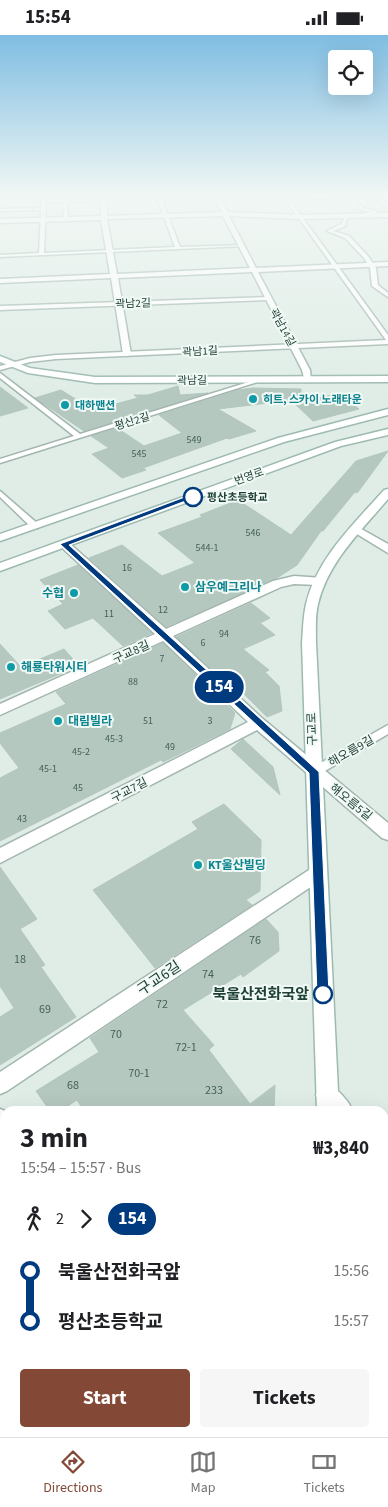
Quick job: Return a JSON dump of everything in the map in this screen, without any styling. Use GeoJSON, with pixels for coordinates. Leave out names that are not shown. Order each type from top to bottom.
{"type":"FeatureCollection","features":[{"type":"Feature","properties":{"kind":"street"},"geometry":{"type":"LineString","coordinates":[[111,260],[126,354]]}},
{"type":"Feature","properties":{"kind":"street","name":"곽남14길"},"geometry":{"type":"LineString","coordinates":[[250,260],[267,298],[294,346],[308,378]]}},
{"type":"Feature","properties":{"kind":"street"},"geometry":{"type":"LineString","coordinates":[[0,281],[388,264]]}},
{"type":"Feature","properties":{"kind":"street","name":"곽남길"},"geometry":{"type":"LineString","coordinates":[[0,359],[12,365],[47,374],[95,380],[388,379]]}},
{"type":"Feature","properties":{"kind":"street","name":"번영로"},"geometry":{"type":"LineString","coordinates":[[0,538],[281,440],[388,412]]}},
{"type":"Feature","properties":{"kind":"street","name":"번영로"},"geometry":{"type":"LineString","coordinates":[[0,567],[307,455],[388,432]]}},
{"type":"Feature","properties":{"kind":"street"},"geometry":{"type":"LineString","coordinates":[[363,438],[388,440]]}},
{"type":"Feature","properties":{"kind":"street","name":"구교로"},"geometry":{"type":"LineString","coordinates":[[328,1103],[309,643],[312,603],[319,581],[332,561],[356,529],[388,492]]}},
{"type":"Feature","properties":{"kind":"street"},"geometry":{"type":"LineString","coordinates":[[356,529],[388,549]]}},
{"type":"Feature","properties":{"kind":"street","name":"해오름5길"},"geometry":{"type":"LineString","coordinates":[[64,544],[258,723],[388,833]]}},
{"type":"Feature","properties":{"kind":"street","name":"구교8길"},"geometry":{"type":"LineString","coordinates":[[0,710],[277,584],[294,580],[319,581]]}},
{"type":"Feature","properties":{"kind":"street","name":"구교7길"},"geometry":{"type":"LineString","coordinates":[[0,856],[258,723]]}},
{"type":"Feature","properties":{"kind":"street","name":"구교6길"},"geometry":{"type":"LineString","coordinates":[[0,1084],[318,873]]}},
{"type":"Feature","properties":{"kind":"lane"},"geometry":{"type":"LineString","coordinates":[[332,260],[379,320],[388,341]]}},
{"type":"Feature","properties":{"kind":"lane"},"geometry":{"type":"LineString","coordinates":[[368,260],[372,265],[375,285],[386,293]]}},
{"type":"Feature","properties":{"kind":"lane"},"geometry":{"type":"LineString","coordinates":[[356,293],[365,292]]}},
{"type":"Feature","properties":{"kind":"lane"},"geometry":{"type":"LineString","coordinates":[[374,292],[386,293]]}},
{"type":"Feature","properties":{"kind":"lane","name":"곽남2길"},"geometry":{"type":"LineString","coordinates":[[0,308],[267,298]]}},
{"type":"Feature","properties":{"kind":"lane","name":"곽남1길"},"geometry":{"type":"LineString","coordinates":[[0,368],[30,360],[56,357],[388,341]]}},
{"type":"Feature","properties":{"kind":"lane"},"geometry":{"type":"LineString","coordinates":[[0,375],[80,437]]}},
{"type":"Feature","properties":{"kind":"lane","name":"평산2길"},"geometry":{"type":"LineString","coordinates":[[0,461],[264,379]]}},
{"type":"Feature","properties":{"kind":"lane"},"geometry":{"type":"LineString","coordinates":[[0,493],[35,526]]}},
{"type":"Feature","properties":{"kind":"lane","name":"해오름9길"},"geometry":{"type":"LineString","coordinates":[[314,772],[388,729]]}},
{"type":"Feature","properties":{"kind":"building","name":"대하맨션"},"geometry":{"type":"Polygon","coordinates":[[[178,386],[180,395],[208,393],[84,431],[35,398],[61,390],[93,410],[138,398],[134,395],[148,395],[178,386]]]}},
{"type":"Feature","properties":{"kind":"building"},"geometry":{"type":"Polygon","coordinates":[[[0,387],[28,408],[0,416],[0,387]]]}},
{"type":"Feature","properties":{"kind":"building"},"geometry":{"type":"Polygon","coordinates":[[[253,388],[301,389],[301,399],[218,409],[256,431],[227,438],[143,468],[146,470],[122,478],[92,454],[109,448],[91,436],[117,428],[144,446],[182,433],[159,415],[238,390],[253,388]]]}},
{"type":"Feature","properties":{"kind":"building"},"geometry":{"type":"Polygon","coordinates":[[[339,394],[359,409],[313,421],[293,402],[339,394]]]}},
{"type":"Feature","properties":{"kind":"building"},"geometry":{"type":"Polygon","coordinates":[[[388,451],[358,492],[354,493],[323,531],[321,531],[297,565],[277,578],[166,627],[89,558],[122,545],[162,576],[195,563],[158,533],[202,517],[200,515],[238,500],[291,535],[356,461],[388,451]]]}},
{"type":"Feature","properties":{"kind":"building"},"geometry":{"type":"Polygon","coordinates":[[[78,565],[152,633],[123,646],[93,618],[65,629],[48,611],[63,604],[40,580],[78,565]]]}},
{"type":"Feature","properties":{"kind":"building"},"geometry":{"type":"Polygon","coordinates":[[[251,603],[270,618],[260,623],[275,635],[243,649],[269,670],[265,672],[279,686],[282,711],[267,717],[242,692],[241,696],[176,637],[251,603]]]}},
{"type":"Feature","properties":{"kind":"building"},"geometry":{"type":"Polygon","coordinates":[[[163,643],[235,713],[230,729],[163,762],[161,760],[0,841],[0,778],[19,768],[0,743],[0,733],[66,704],[56,692],[163,643]]]}},
{"type":"Feature","properties":{"kind":"building"},"geometry":{"type":"Polygon","coordinates":[[[0,644],[21,667],[64,649],[79,666],[0,699],[0,644]]]}},
{"type":"Feature","properties":{"kind":"building"},"geometry":{"type":"Polygon","coordinates":[[[243,739],[273,767],[280,795],[231,749],[243,739]]]}},
{"type":"Feature","properties":{"kind":"building","name":"KT울산빌딩"},"geometry":{"type":"Polygon","coordinates":[[[224,804],[261,840],[260,891],[246,900],[252,905],[155,968],[93,890],[198,829],[192,822],[224,804]]]}},
{"type":"Feature","properties":{"kind":"building"},"geometry":{"type":"Polygon","coordinates":[[[0,867],[37,919],[20,929],[45,965],[41,967],[76,1017],[0,1065],[0,1017],[14,1008],[0,986],[0,867]]]}},
{"type":"Feature","properties":{"kind":"building"},"geometry":{"type":"Polygon","coordinates":[[[266,919],[278,932],[279,951],[243,977],[241,974],[183,1010],[214,1045],[209,1050],[250,1104],[275,1085],[274,1106],[81,1106],[77,1100],[68,1106],[46,1106],[36,1091],[99,1052],[90,1038],[266,919]]]}},
{"type":"Feature","properties":{"kind":"bus line","name":"154"},"geometry":{"type":"LineString","coordinates":[[193,497],[64,544],[258,723],[314,772],[323,994]]}},
{"type":"Feature","properties":{"kind":"place","name":"히트, 스카이 노래타운"},"geometry":{"type":"Point","coordinates":[253,399]}},
{"type":"Feature","properties":{"kind":"place","name":"대하맨션"},"geometry":{"type":"Point","coordinates":[65,405]}},
{"type":"Feature","properties":{"kind":"place","name":"평산초등학교"},"geometry":{"type":"Point","coordinates":[193,497]}},
{"type":"Feature","properties":{"kind":"place","name":"삼우예그리나"},"geometry":{"type":"Point","coordinates":[185,587]}},
{"type":"Feature","properties":{"kind":"place","name":"수협"},"geometry":{"type":"Point","coordinates":[74,593]}},
{"type":"Feature","properties":{"kind":"place","name":"해룡타워시티"},"geometry":{"type":"Point","coordinates":[11,667]}},
{"type":"Feature","properties":{"kind":"place","name":"대림빌라"},"geometry":{"type":"Point","coordinates":[58,721]}},
{"type":"Feature","properties":{"kind":"place","name":"KT울산빌딩"},"geometry":{"type":"Point","coordinates":[198,865]}},
{"type":"Feature","properties":{"kind":"place","name":"북울산전화국앞"},"geometry":{"type":"Point","coordinates":[323,994]}}]}
